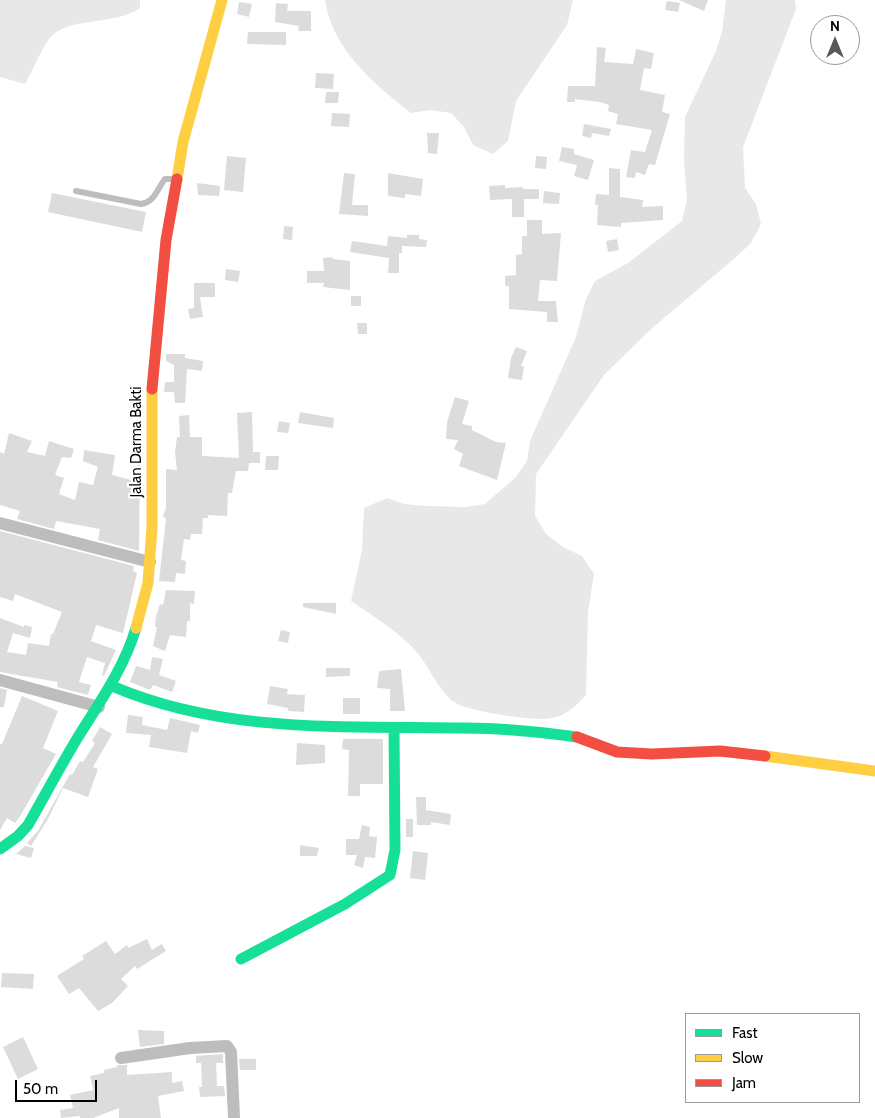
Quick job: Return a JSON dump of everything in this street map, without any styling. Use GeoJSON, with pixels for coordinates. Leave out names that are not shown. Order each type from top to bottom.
{"type":"FeatureCollection","features":[{"type":"Feature","properties":{"kind":"street","name":"Jalan Darma Bakti"},"geometry":{"type":"LineString","coordinates":[[0,849],[18,836],[28,825],[76,741],[112,686],[134,635],[148,583],[152,527],[150,434],[152,378],[166,240],[190,111],[222,0]]}},
{"type":"Feature","properties":{"kind":"street"},"geometry":{"type":"LineString","coordinates":[[0,523],[150,562]]}},
{"type":"Feature","properties":{"kind":"street"},"geometry":{"type":"LineString","coordinates":[[0,680],[100,706]]}},
{"type":"Feature","properties":{"kind":"street"},"geometry":{"type":"LineString","coordinates":[[112,686],[147,701],[226,718],[331,728],[466,728],[545,733],[578,737],[617,752],[652,754],[736,752],[875,771]]}},
{"type":"Feature","properties":{"kind":"street"},"geometry":{"type":"LineString","coordinates":[[241,959],[345,904],[390,875],[395,850],[394,728]]}},
{"type":"Feature","properties":{"kind":"street"},"geometry":{"type":"LineString","coordinates":[[121,1058],[190,1048],[227,1046],[231,1052],[234,1118]]}},
{"type":"Feature","properties":{"kind":"lane"},"geometry":{"type":"LineString","coordinates":[[76,191],[141,204],[148,203],[156,196],[165,179],[176,180]]}},
{"type":"Feature","properties":{"kind":"shaded area"},"geometry":{"type":"Polygon","coordinates":[[[0,0],[140,0],[140,8],[130,14],[79,24],[57,32],[49,39],[25,84],[0,77],[0,0]]]}},
{"type":"Feature","properties":{"kind":"shaded area"},"geometry":{"type":"Polygon","coordinates":[[[325,0],[573,0],[567,25],[516,101],[508,141],[493,154],[473,145],[464,127],[451,113],[431,110],[411,113],[383,90],[346,50],[329,18],[325,0]]]}},
{"type":"Feature","properties":{"kind":"shaded area"},"geometry":{"type":"Polygon","coordinates":[[[726,0],[795,0],[796,9],[743,147],[745,188],[756,204],[761,224],[751,243],[650,330],[604,375],[536,474],[535,516],[546,534],[563,547],[582,556],[594,574],[588,612],[586,695],[567,712],[557,717],[543,719],[500,715],[458,704],[446,694],[419,655],[408,643],[351,601],[362,550],[364,508],[387,498],[404,504],[427,506],[466,507],[485,504],[516,477],[527,461],[530,441],[576,337],[586,299],[595,281],[628,263],[682,221],[687,200],[684,159],[685,117],[716,51],[722,32],[726,0]]]}},
{"type":"Feature","properties":{"kind":"building"},"geometry":{"type":"Polygon","coordinates":[[[679,0],[708,0],[704,11],[679,0]]]}},
{"type":"Feature","properties":{"kind":"building"},"geometry":{"type":"Polygon","coordinates":[[[667,1],[680,3],[678,12],[665,10],[667,1]]]}},
{"type":"Feature","properties":{"kind":"building"},"geometry":{"type":"Polygon","coordinates":[[[239,2],[252,4],[249,17],[237,14],[239,2]]]}},
{"type":"Feature","properties":{"kind":"building"},"geometry":{"type":"Polygon","coordinates":[[[276,3],[288,4],[287,11],[311,11],[311,31],[298,31],[299,26],[275,22],[276,3]]]}},
{"type":"Feature","properties":{"kind":"building"},"geometry":{"type":"Polygon","coordinates":[[[248,32],[286,32],[286,45],[247,44],[248,32]]]}},
{"type":"Feature","properties":{"kind":"building"},"geometry":{"type":"Polygon","coordinates":[[[597,47],[606,48],[604,62],[633,64],[636,49],[654,53],[651,69],[644,68],[640,90],[665,95],[662,112],[670,114],[655,165],[649,164],[645,175],[636,172],[635,178],[626,177],[631,150],[645,152],[652,130],[616,124],[618,114],[608,111],[609,105],[600,102],[575,99],[575,102],[567,102],[568,86],[595,86],[597,47]]]}},
{"type":"Feature","properties":{"kind":"building"},"geometry":{"type":"Polygon","coordinates":[[[316,73],[334,74],[333,89],[315,88],[316,73]]]}},
{"type":"Feature","properties":{"kind":"building"},"geometry":{"type":"Polygon","coordinates":[[[326,92],[339,92],[338,103],[325,103],[326,92]]]}},
{"type":"Feature","properties":{"kind":"building"},"geometry":{"type":"Polygon","coordinates":[[[332,113],[350,114],[349,127],[331,126],[332,113]]]}},
{"type":"Feature","properties":{"kind":"building"},"geometry":{"type":"Polygon","coordinates":[[[584,124],[611,129],[609,136],[592,133],[591,138],[582,136],[584,124]]]}},
{"type":"Feature","properties":{"kind":"building"},"geometry":{"type":"Polygon","coordinates":[[[427,133],[439,133],[437,154],[428,153],[427,133]]]}},
{"type":"Feature","properties":{"kind":"building"},"geometry":{"type":"Polygon","coordinates":[[[562,147],[574,149],[574,154],[594,160],[588,180],[574,176],[577,165],[559,161],[562,147]]]}},
{"type":"Feature","properties":{"kind":"building"},"geometry":{"type":"Polygon","coordinates":[[[227,156],[246,158],[243,192],[224,190],[227,156]]]}},
{"type":"Feature","properties":{"kind":"building"},"geometry":{"type":"Polygon","coordinates":[[[536,156],[547,157],[546,169],[535,168],[536,156]]]}},
{"type":"Feature","properties":{"kind":"building"},"geometry":{"type":"Polygon","coordinates":[[[609,168],[620,169],[620,197],[643,200],[642,207],[663,206],[663,220],[621,223],[621,227],[597,225],[598,205],[595,205],[596,194],[609,195],[609,168]]]}},
{"type":"Feature","properties":{"kind":"building"},"geometry":{"type":"Polygon","coordinates":[[[344,173],[355,174],[352,205],[368,205],[368,216],[339,214],[344,173]]]}},
{"type":"Feature","properties":{"kind":"building"},"geometry":{"type":"Polygon","coordinates":[[[388,173],[423,179],[421,196],[405,194],[405,198],[388,196],[388,173]]]}},
{"type":"Feature","properties":{"kind":"building"},"geometry":{"type":"Polygon","coordinates":[[[197,183],[220,186],[219,196],[198,195],[197,183]]]}},
{"type":"Feature","properties":{"kind":"building"},"geometry":{"type":"Polygon","coordinates":[[[505,185],[505,188],[523,187],[523,189],[539,189],[539,199],[524,199],[524,217],[512,217],[512,199],[490,200],[489,186],[505,185]]]}},
{"type":"Feature","properties":{"kind":"building"},"geometry":{"type":"Polygon","coordinates":[[[544,191],[560,193],[559,204],[543,203],[544,191]]]}},
{"type":"Feature","properties":{"kind":"building"},"geometry":{"type":"Polygon","coordinates":[[[52,193],[146,212],[142,232],[48,212],[52,193]]]}},
{"type":"Feature","properties":{"kind":"building"},"geometry":{"type":"Polygon","coordinates":[[[527,220],[542,220],[542,234],[561,233],[557,281],[540,280],[538,301],[556,301],[558,322],[547,322],[547,312],[509,309],[509,286],[505,286],[505,276],[516,275],[516,255],[522,254],[522,236],[527,236],[527,220]]]}},
{"type":"Feature","properties":{"kind":"building"},"geometry":{"type":"Polygon","coordinates":[[[284,226],[293,227],[292,240],[283,239],[284,226]]]}},
{"type":"Feature","properties":{"kind":"building"},"geometry":{"type":"Polygon","coordinates":[[[407,235],[419,235],[419,239],[427,240],[426,247],[402,246],[402,253],[399,253],[399,273],[388,273],[389,258],[350,252],[352,241],[387,246],[388,236],[407,238],[407,235]]]}},
{"type":"Feature","properties":{"kind":"building"},"geometry":{"type":"Polygon","coordinates":[[[617,239],[619,250],[608,252],[606,241],[617,239]]]}},
{"type":"Feature","properties":{"kind":"building"},"geometry":{"type":"Polygon","coordinates":[[[332,257],[333,259],[350,261],[350,290],[323,287],[324,283],[307,283],[307,271],[324,271],[323,258],[332,257]]]}},
{"type":"Feature","properties":{"kind":"building"},"geometry":{"type":"Polygon","coordinates":[[[226,269],[240,271],[238,282],[225,280],[226,269]]]}},
{"type":"Feature","properties":{"kind":"building"},"geometry":{"type":"Polygon","coordinates":[[[194,283],[215,283],[215,297],[200,297],[203,317],[190,319],[188,309],[194,308],[194,283]]]}},
{"type":"Feature","properties":{"kind":"building"},"geometry":{"type":"Polygon","coordinates":[[[351,296],[361,296],[361,306],[351,306],[351,296]]]}},
{"type":"Feature","properties":{"kind":"building"},"geometry":{"type":"Polygon","coordinates":[[[357,323],[367,323],[367,334],[358,334],[357,323]]]}},
{"type":"Feature","properties":{"kind":"building"},"geometry":{"type":"Polygon","coordinates":[[[516,347],[527,351],[521,366],[524,366],[522,380],[508,378],[511,358],[516,347]]]}},
{"type":"Feature","properties":{"kind":"building"},"geometry":{"type":"Polygon","coordinates":[[[166,354],[185,354],[185,358],[203,361],[202,371],[187,369],[185,403],[175,403],[174,392],[164,392],[165,382],[174,382],[174,365],[166,361],[166,354]]]}},
{"type":"Feature","properties":{"kind":"building"},"geometry":{"type":"Polygon","coordinates":[[[455,397],[469,401],[462,424],[472,426],[472,430],[496,442],[506,443],[497,480],[459,466],[463,454],[454,449],[458,440],[446,439],[447,422],[455,397]]]}},
{"type":"Feature","properties":{"kind":"building"},"geometry":{"type":"Polygon","coordinates":[[[252,412],[253,452],[260,452],[260,463],[249,463],[248,471],[236,471],[232,493],[228,493],[227,516],[208,515],[208,518],[203,518],[202,534],[191,534],[190,540],[184,539],[181,560],[186,561],[185,574],[176,573],[175,582],[159,581],[166,519],[163,516],[166,508],[166,469],[177,470],[175,452],[177,437],[180,437],[179,416],[189,415],[190,437],[202,437],[202,456],[239,458],[237,413],[252,412]]]}},
{"type":"Feature","properties":{"kind":"building"},"geometry":{"type":"Polygon","coordinates":[[[300,412],[334,418],[333,428],[298,423],[300,412]]]}},
{"type":"Feature","properties":{"kind":"building"},"geometry":{"type":"Polygon","coordinates":[[[279,421],[290,423],[288,433],[277,432],[279,421]]]}},
{"type":"Feature","properties":{"kind":"building"},"geometry":{"type":"Polygon","coordinates":[[[9,433],[32,441],[27,452],[45,456],[49,441],[74,449],[71,458],[62,457],[55,475],[64,478],[59,494],[75,500],[79,482],[93,485],[98,467],[83,461],[84,450],[115,455],[112,475],[131,480],[131,478],[135,479],[137,464],[140,464],[139,551],[98,540],[100,529],[56,521],[54,529],[17,519],[20,511],[0,505],[0,452],[4,454],[9,433]]]}},
{"type":"Feature","properties":{"kind":"building"},"geometry":{"type":"Polygon","coordinates":[[[266,456],[279,456],[278,470],[265,470],[266,456]]]}},
{"type":"Feature","properties":{"kind":"building"},"geometry":{"type":"Polygon","coordinates":[[[0,531],[134,566],[133,571],[137,573],[123,633],[96,625],[91,641],[116,650],[104,676],[102,675],[105,663],[87,657],[79,682],[91,685],[88,695],[57,687],[58,682],[0,672],[0,618],[24,627],[24,625],[32,627],[30,638],[13,633],[7,652],[26,655],[28,643],[49,646],[51,634],[53,634],[62,612],[15,594],[13,601],[0,597],[0,531]]]}},
{"type":"Feature","properties":{"kind":"building"},"geometry":{"type":"Polygon","coordinates":[[[166,590],[195,591],[194,604],[190,603],[190,621],[187,621],[186,637],[170,635],[165,651],[153,646],[157,627],[155,627],[156,616],[160,604],[163,605],[166,590]]]}},
{"type":"Feature","properties":{"kind":"building"},"geometry":{"type":"Polygon","coordinates":[[[303,603],[336,603],[336,614],[303,607],[303,603]]]}},
{"type":"Feature","properties":{"kind":"building"},"geometry":{"type":"Polygon","coordinates":[[[281,630],[290,632],[288,643],[278,641],[281,630]]]}},
{"type":"Feature","properties":{"kind":"building"},"geometry":{"type":"Polygon","coordinates":[[[152,657],[163,659],[159,675],[176,681],[172,692],[153,685],[150,690],[130,682],[136,666],[150,670],[152,657]]]}},
{"type":"Feature","properties":{"kind":"building"},"geometry":{"type":"Polygon","coordinates":[[[326,668],[350,668],[350,676],[326,677],[326,668]]]}},
{"type":"Feature","properties":{"kind":"building"},"geometry":{"type":"Polygon","coordinates":[[[401,669],[405,711],[390,711],[390,689],[377,688],[379,671],[401,669]]]}},
{"type":"Feature","properties":{"kind":"building"},"geometry":{"type":"Polygon","coordinates":[[[270,686],[288,689],[287,694],[305,695],[304,712],[288,711],[288,708],[267,704],[270,686]]]}},
{"type":"Feature","properties":{"kind":"building"},"geometry":{"type":"Polygon","coordinates":[[[0,688],[7,690],[4,707],[0,707],[0,688]]]}},
{"type":"Feature","properties":{"kind":"building"},"geometry":{"type":"Polygon","coordinates":[[[22,696],[58,711],[43,748],[56,754],[19,818],[15,823],[7,818],[0,830],[0,744],[2,744],[22,696]]]}},
{"type":"Feature","properties":{"kind":"building"},"geometry":{"type":"Polygon","coordinates":[[[343,698],[360,698],[360,714],[343,714],[343,698]]]}},
{"type":"Feature","properties":{"kind":"building"},"geometry":{"type":"Polygon","coordinates":[[[128,715],[143,717],[142,725],[167,730],[170,718],[200,725],[198,733],[191,731],[187,753],[149,747],[151,735],[126,733],[128,715]]]}},
{"type":"Feature","properties":{"kind":"building"},"geometry":{"type":"Polygon","coordinates":[[[100,727],[112,734],[93,767],[98,769],[88,797],[63,788],[48,819],[31,846],[27,843],[38,831],[70,774],[72,775],[80,761],[83,762],[95,743],[92,741],[100,727]]]}},
{"type":"Feature","properties":{"kind":"building"},"geometry":{"type":"Polygon","coordinates":[[[343,739],[383,739],[383,784],[360,784],[360,796],[348,796],[349,750],[342,749],[343,739]]]}},
{"type":"Feature","properties":{"kind":"building"},"geometry":{"type":"Polygon","coordinates":[[[297,743],[325,745],[325,763],[296,765],[297,743]]]}},
{"type":"Feature","properties":{"kind":"building"},"geometry":{"type":"Polygon","coordinates":[[[416,797],[426,797],[426,810],[451,814],[450,825],[431,822],[431,825],[417,825],[416,797]]]}},
{"type":"Feature","properties":{"kind":"building"},"geometry":{"type":"Polygon","coordinates":[[[406,819],[413,819],[413,837],[406,837],[406,819]]]}},
{"type":"Feature","properties":{"kind":"building"},"geometry":{"type":"Polygon","coordinates":[[[362,825],[370,827],[369,836],[377,837],[375,858],[365,857],[363,868],[354,865],[357,855],[346,855],[346,839],[359,839],[362,825]]]}},
{"type":"Feature","properties":{"kind":"building"},"geometry":{"type":"Polygon","coordinates":[[[300,845],[319,848],[317,856],[300,856],[300,845]]]}},
{"type":"Feature","properties":{"kind":"building"},"geometry":{"type":"Polygon","coordinates":[[[25,846],[34,848],[31,858],[16,854],[25,846]]]}},
{"type":"Feature","properties":{"kind":"building"},"geometry":{"type":"Polygon","coordinates":[[[413,851],[428,853],[425,880],[410,878],[413,851]]]}},
{"type":"Feature","properties":{"kind":"building"},"geometry":{"type":"Polygon","coordinates":[[[147,939],[152,950],[162,944],[166,951],[137,969],[135,966],[121,979],[128,986],[112,1003],[98,1011],[79,988],[69,994],[57,976],[84,959],[82,956],[106,941],[115,954],[127,945],[128,948],[147,939]]]}},
{"type":"Feature","properties":{"kind":"building"},"geometry":{"type":"Polygon","coordinates":[[[2,973],[34,974],[33,989],[1,987],[2,973]]]}},
{"type":"Feature","properties":{"kind":"building"},"geometry":{"type":"Polygon","coordinates":[[[138,1030],[164,1031],[164,1044],[140,1047],[138,1030]]]}},
{"type":"Feature","properties":{"kind":"building"},"geometry":{"type":"Polygon","coordinates":[[[23,1037],[38,1069],[18,1079],[3,1047],[23,1037]]]}},
{"type":"Feature","properties":{"kind":"building"},"geometry":{"type":"Polygon","coordinates":[[[223,1054],[223,1063],[216,1063],[217,1086],[224,1086],[225,1096],[200,1097],[199,1087],[202,1087],[201,1063],[196,1063],[196,1056],[223,1054]]]}},
{"type":"Feature","properties":{"kind":"building"},"geometry":{"type":"Polygon","coordinates":[[[239,1059],[256,1059],[256,1070],[240,1070],[239,1059]]]}},
{"type":"Feature","properties":{"kind":"building"},"geometry":{"type":"Polygon","coordinates":[[[117,1065],[127,1065],[127,1075],[172,1072],[172,1083],[182,1081],[184,1091],[158,1096],[161,1118],[119,1118],[119,1108],[93,1118],[80,1118],[80,1116],[61,1118],[60,1110],[73,1108],[70,1095],[93,1090],[90,1076],[104,1073],[104,1070],[117,1067],[117,1065]]]}},
{"type":"Feature","properties":{"kind":"traffic: fast"},"geometry":{"type":"LineString","coordinates":[[0,849],[18,836],[28,825],[69,752],[117,673],[131,644],[136,628]]}},
{"type":"Feature","properties":{"kind":"traffic: fast"},"geometry":{"type":"LineString","coordinates":[[112,686],[154,702],[198,713],[241,720],[330,726],[492,729],[577,737]]}},
{"type":"Feature","properties":{"kind":"traffic: fast"},"geometry":{"type":"LineString","coordinates":[[241,959],[345,904],[390,875],[395,850],[394,728]]}},
{"type":"Feature","properties":{"kind":"traffic: slow"},"geometry":{"type":"LineString","coordinates":[[177,179],[183,142],[222,0]]}},
{"type":"Feature","properties":{"kind":"traffic: slow"},"geometry":{"type":"LineString","coordinates":[[136,628],[148,583],[152,527],[152,389]]}},
{"type":"Feature","properties":{"kind":"traffic: slow"},"geometry":{"type":"LineString","coordinates":[[765,756],[875,771]]}},
{"type":"Feature","properties":{"kind":"traffic: jam"},"geometry":{"type":"LineString","coordinates":[[152,389],[166,240],[177,179]]}},
{"type":"Feature","properties":{"kind":"traffic: jam"},"geometry":{"type":"LineString","coordinates":[[577,737],[617,752],[652,754],[720,751],[765,756]]}}]}
